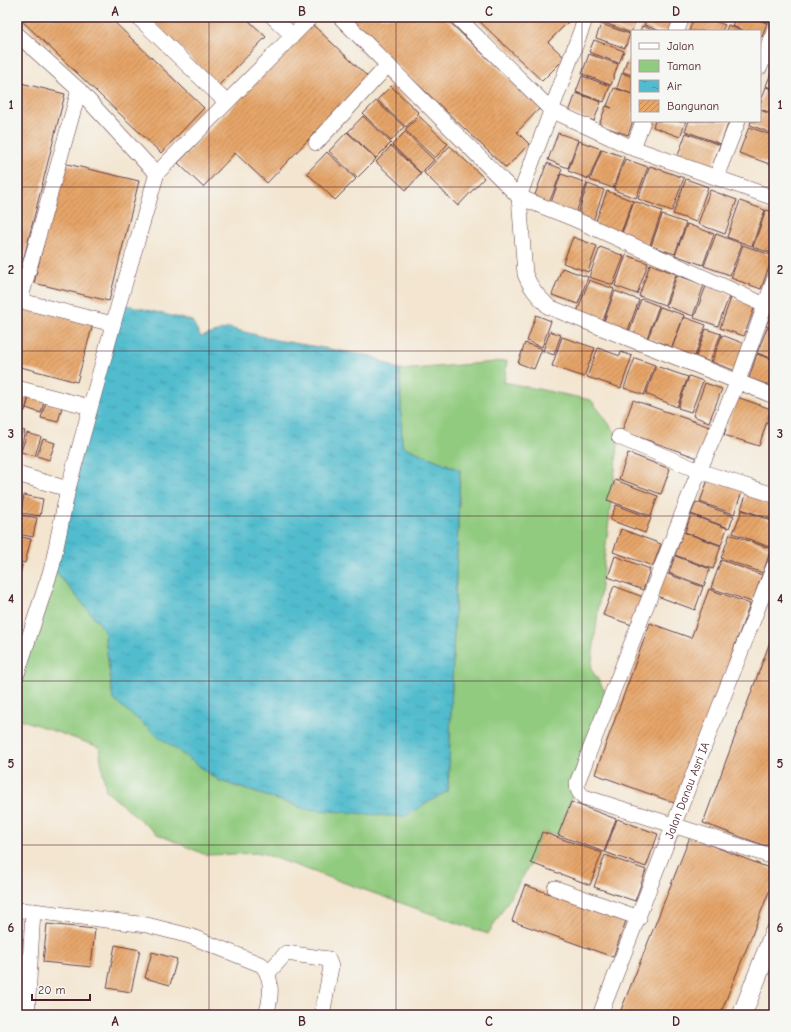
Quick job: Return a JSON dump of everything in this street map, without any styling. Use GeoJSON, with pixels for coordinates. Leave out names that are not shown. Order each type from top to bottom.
{"type":"FeatureCollection","features":[{"type":"Feature","properties":{"kind":"street"},"geometry":{"type":"LineString","coordinates":[[138,17],[226,102]]}},
{"type":"Feature","properties":{"kind":"street"},"geometry":{"type":"LineString","coordinates":[[273,17],[292,35]]}},
{"type":"Feature","properties":{"kind":"street"},"geometry":{"type":"LineString","coordinates":[[17,674],[52,567],[68,489],[113,324],[157,173],[311,17]]}},
{"type":"Feature","properties":{"kind":"street"},"geometry":{"type":"LineString","coordinates":[[340,17],[519,197],[572,218],[765,305]]}},
{"type":"Feature","properties":{"kind":"street"},"geometry":{"type":"LineString","coordinates":[[457,17],[550,110],[633,148],[774,198]]}},
{"type":"Feature","properties":{"kind":"street"},"geometry":{"type":"LineString","coordinates":[[586,17],[550,110],[519,197],[525,274],[533,291],[548,307],[774,396]]}},
{"type":"Feature","properties":{"kind":"street"},"geometry":{"type":"LineString","coordinates":[[677,30],[682,17]]}},
{"type":"Feature","properties":{"kind":"street"},"geometry":{"type":"LineString","coordinates":[[761,64],[774,32]]}},
{"type":"Feature","properties":{"kind":"street"},"geometry":{"type":"LineString","coordinates":[[17,34],[79,90],[157,173]]}},
{"type":"Feature","properties":{"kind":"street"},"geometry":{"type":"LineString","coordinates":[[316,143],[388,65]]}},
{"type":"Feature","properties":{"kind":"street"},"geometry":{"type":"LineString","coordinates":[[79,90],[19,301],[113,324]]}},
{"type":"Feature","properties":{"kind":"street"},"geometry":{"type":"LineString","coordinates":[[633,148],[643,122]]}},
{"type":"Feature","properties":{"kind":"street"},"geometry":{"type":"LineString","coordinates":[[716,177],[738,122]]}},
{"type":"Feature","properties":{"kind":"street"},"geometry":{"type":"LineString","coordinates":[[774,280],[738,381],[699,471],[577,783],[577,789],[584,797],[774,857]]}},
{"type":"Feature","properties":{"kind":"street"},"geometry":{"type":"LineString","coordinates":[[17,388],[90,407]]}},
{"type":"Feature","properties":{"kind":"street"},"geometry":{"type":"LineString","coordinates":[[620,437],[699,471],[774,495]]}},
{"type":"Feature","properties":{"kind":"street"},"geometry":{"type":"LineString","coordinates":[[17,474],[68,489]]}},
{"type":"Feature","properties":{"kind":"street","name":"Jalan Danau Asri IA"},"geometry":{"type":"LineString","coordinates":[[600,1015],[639,918],[774,566]]}},
{"type":"Feature","properties":{"kind":"street"},"geometry":{"type":"LineString","coordinates":[[555,888],[639,918]]}},
{"type":"Feature","properties":{"kind":"street"},"geometry":{"type":"LineString","coordinates":[[17,910],[147,925],[190,936],[262,965],[268,973],[270,982],[270,995],[266,1015]]}},
{"type":"Feature","properties":{"kind":"street"},"geometry":{"type":"LineString","coordinates":[[27,1015],[33,911]]}},
{"type":"Feature","properties":{"kind":"street"},"geometry":{"type":"LineString","coordinates":[[742,1015],[774,933]]}},
{"type":"Feature","properties":{"kind":"street"},"geometry":{"type":"LineString","coordinates":[[268,973],[286,953],[328,959],[331,967],[322,1015]]}},
{"type":"Feature","properties":{"kind":"green space"},"geometry":{"type":"Polygon","coordinates":[[[507,361],[504,382],[591,400],[619,437],[591,669],[610,699],[558,835],[542,832],[531,863],[488,934],[261,853],[206,855],[157,834],[106,791],[99,747],[17,718],[17,674],[52,567],[104,629],[113,699],[174,748],[220,781],[306,809],[448,791],[460,470],[402,446],[400,370],[507,361]]]}},
{"type":"Feature","properties":{"kind":"water"},"geometry":{"type":"Polygon","coordinates":[[[119,303],[192,321],[201,337],[229,328],[276,340],[371,356],[400,370],[402,446],[460,470],[448,791],[403,817],[306,809],[220,781],[159,737],[113,699],[104,629],[52,567],[119,303]]]}},
{"type":"Feature","properties":{"kind":"building"},"geometry":{"type":"Polygon","coordinates":[[[18,17],[109,17],[204,108],[161,153],[18,17]]]}},
{"type":"Feature","properties":{"kind":"building"},"geometry":{"type":"Polygon","coordinates":[[[148,17],[245,17],[266,37],[219,85],[148,17]]]}},
{"type":"Feature","properties":{"kind":"building"},"geometry":{"type":"Polygon","coordinates":[[[347,17],[444,17],[540,108],[517,132],[529,144],[506,168],[347,17]]]}},
{"type":"Feature","properties":{"kind":"building"},"geometry":{"type":"Polygon","coordinates":[[[475,17],[573,17],[548,42],[565,58],[542,81],[475,17]]]}},
{"type":"Feature","properties":{"kind":"building"},"geometry":{"type":"Polygon","coordinates":[[[603,17],[637,17],[631,33],[602,22],[603,17]]]}},
{"type":"Feature","properties":{"kind":"building"},"geometry":{"type":"Polygon","coordinates":[[[648,17],[675,17],[670,30],[657,30],[644,25],[648,17]]]}},
{"type":"Feature","properties":{"kind":"building"},"geometry":{"type":"Polygon","coordinates":[[[694,17],[703,17],[725,25],[722,30],[689,30],[694,17]]]}},
{"type":"Feature","properties":{"kind":"building"},"geometry":{"type":"Polygon","coordinates":[[[711,17],[726,17],[724,22],[711,17]]]}},
{"type":"Feature","properties":{"kind":"building"},"geometry":{"type":"Polygon","coordinates":[[[735,17],[749,17],[767,23],[762,37],[761,30],[743,30],[732,26],[735,17]]]}},
{"type":"Feature","properties":{"kind":"building"},"geometry":{"type":"Polygon","coordinates":[[[752,17],[770,17],[768,23],[752,17]]]}},
{"type":"Feature","properties":{"kind":"building"},"geometry":{"type":"Polygon","coordinates":[[[312,24],[368,77],[267,183],[235,153],[203,187],[178,163],[312,24]]]}},
{"type":"Feature","properties":{"kind":"building"},"geometry":{"type":"Polygon","coordinates":[[[601,24],[630,34],[625,48],[596,38],[601,24]]]}},
{"type":"Feature","properties":{"kind":"building"},"geometry":{"type":"Polygon","coordinates":[[[728,25],[740,30],[726,30],[728,25]]]}},
{"type":"Feature","properties":{"kind":"building"},"geometry":{"type":"Polygon","coordinates":[[[642,26],[652,30],[640,30],[642,26]]]}},
{"type":"Feature","properties":{"kind":"building"},"geometry":{"type":"Polygon","coordinates":[[[594,40],[624,51],[619,63],[589,52],[594,40]]]}},
{"type":"Feature","properties":{"kind":"building"},"geometry":{"type":"Polygon","coordinates":[[[589,54],[618,64],[611,85],[582,74],[589,54]]]}},
{"type":"Feature","properties":{"kind":"building"},"geometry":{"type":"Polygon","coordinates":[[[627,60],[631,62],[631,75],[623,72],[627,60]]]}},
{"type":"Feature","properties":{"kind":"building"},"geometry":{"type":"Polygon","coordinates":[[[774,65],[774,89],[766,86],[774,65]]]}},
{"type":"Feature","properties":{"kind":"building"},"geometry":{"type":"Polygon","coordinates":[[[622,73],[631,77],[631,94],[617,88],[622,73]]]}},
{"type":"Feature","properties":{"kind":"building"},"geometry":{"type":"Polygon","coordinates":[[[582,76],[610,86],[604,102],[576,92],[582,76]]]}},
{"type":"Feature","properties":{"kind":"building"},"geometry":{"type":"Polygon","coordinates":[[[17,82],[65,94],[19,277],[17,276],[17,82]]]}},
{"type":"Feature","properties":{"kind":"building"},"geometry":{"type":"Polygon","coordinates":[[[391,86],[419,113],[406,127],[377,100],[391,86]]]}},
{"type":"Feature","properties":{"kind":"building"},"geometry":{"type":"Polygon","coordinates":[[[766,87],[774,90],[774,114],[761,109],[761,101],[766,87]]]}},
{"type":"Feature","properties":{"kind":"building"},"geometry":{"type":"Polygon","coordinates":[[[614,88],[631,94],[631,122],[633,122],[628,135],[599,125],[606,106],[612,108],[607,106],[614,88]]]}},
{"type":"Feature","properties":{"kind":"building"},"geometry":{"type":"Polygon","coordinates":[[[576,93],[601,102],[594,121],[569,112],[576,93]]]}},
{"type":"Feature","properties":{"kind":"building"},"geometry":{"type":"Polygon","coordinates":[[[376,101],[404,127],[391,141],[363,114],[376,101]]]}},
{"type":"Feature","properties":{"kind":"building"},"geometry":{"type":"Polygon","coordinates":[[[761,110],[774,115],[774,134],[750,125],[751,122],[761,122],[761,110]]]}},
{"type":"Feature","properties":{"kind":"building"},"geometry":{"type":"Polygon","coordinates":[[[363,116],[391,143],[376,158],[348,132],[363,116]]]}},
{"type":"Feature","properties":{"kind":"building"},"geometry":{"type":"Polygon","coordinates":[[[419,116],[448,144],[435,158],[405,130],[419,116]]]}},
{"type":"Feature","properties":{"kind":"building"},"geometry":{"type":"Polygon","coordinates":[[[655,122],[686,122],[680,137],[653,127],[655,122]]]}},
{"type":"Feature","properties":{"kind":"building"},"geometry":{"type":"Polygon","coordinates":[[[689,122],[729,122],[721,144],[685,131],[689,122]]]}},
{"type":"Feature","properties":{"kind":"building"},"geometry":{"type":"Polygon","coordinates":[[[749,127],[774,136],[774,159],[772,165],[739,153],[749,127]]]}},
{"type":"Feature","properties":{"kind":"building"},"geometry":{"type":"Polygon","coordinates":[[[347,132],[376,159],[357,178],[329,151],[347,132]]]}},
{"type":"Feature","properties":{"kind":"building"},"geometry":{"type":"Polygon","coordinates":[[[405,132],[434,160],[421,173],[392,145],[405,132]]]}},
{"type":"Feature","properties":{"kind":"building"},"geometry":{"type":"Polygon","coordinates":[[[558,133],[578,140],[568,168],[548,160],[558,133]]]}},
{"type":"Feature","properties":{"kind":"building"},"geometry":{"type":"Polygon","coordinates":[[[686,133],[720,145],[711,170],[677,158],[686,133]]]}},
{"type":"Feature","properties":{"kind":"building"},"geometry":{"type":"Polygon","coordinates":[[[579,141],[601,149],[589,179],[568,171],[579,141]]]}},
{"type":"Feature","properties":{"kind":"building"},"geometry":{"type":"Polygon","coordinates":[[[391,146],[421,174],[406,190],[376,162],[391,146]]]}},
{"type":"Feature","properties":{"kind":"building"},"geometry":{"type":"Polygon","coordinates":[[[450,146],[484,178],[458,206],[424,173],[450,146]]]}},
{"type":"Feature","properties":{"kind":"building"},"geometry":{"type":"Polygon","coordinates":[[[602,149],[624,157],[613,188],[590,180],[602,149]]]}},
{"type":"Feature","properties":{"kind":"building"},"geometry":{"type":"Polygon","coordinates":[[[327,152],[356,179],[335,200],[307,173],[327,152]]]}},
{"type":"Feature","properties":{"kind":"building"},"geometry":{"type":"Polygon","coordinates":[[[625,159],[648,167],[636,198],[614,190],[625,159]]]}},
{"type":"Feature","properties":{"kind":"building"},"geometry":{"type":"Polygon","coordinates":[[[63,163],[139,181],[109,301],[34,283],[63,163]]]}},
{"type":"Feature","properties":{"kind":"building"},"geometry":{"type":"Polygon","coordinates":[[[547,163],[562,169],[548,206],[533,200],[547,163]]]}},
{"type":"Feature","properties":{"kind":"building"},"geometry":{"type":"Polygon","coordinates":[[[650,166],[684,178],[672,211],[638,199],[650,166]]]}},
{"type":"Feature","properties":{"kind":"building"},"geometry":{"type":"Polygon","coordinates":[[[561,174],[587,183],[575,215],[550,206],[561,174]]]}},
{"type":"Feature","properties":{"kind":"building"},"geometry":{"type":"Polygon","coordinates":[[[686,179],[708,187],[696,222],[673,214],[686,179]]]}},
{"type":"Feature","properties":{"kind":"building"},"geometry":{"type":"Polygon","coordinates":[[[588,184],[604,190],[592,224],[576,218],[588,184]]]}},
{"type":"Feature","properties":{"kind":"building"},"geometry":{"type":"Polygon","coordinates":[[[710,190],[737,200],[725,234],[698,224],[710,190]]]}},
{"type":"Feature","properties":{"kind":"building"},"geometry":{"type":"Polygon","coordinates":[[[607,191],[633,201],[620,235],[594,226],[607,191]]]}},
{"type":"Feature","properties":{"kind":"building"},"geometry":{"type":"Polygon","coordinates":[[[634,201],[662,211],[650,245],[621,235],[634,201]]]}},
{"type":"Feature","properties":{"kind":"building"},"geometry":{"type":"Polygon","coordinates":[[[740,201],[765,210],[752,246],[727,237],[740,201]]]}},
{"type":"Feature","properties":{"kind":"building"},"geometry":{"type":"Polygon","coordinates":[[[766,210],[774,212],[774,254],[753,247],[766,210]]]}},
{"type":"Feature","properties":{"kind":"building"},"geometry":{"type":"Polygon","coordinates":[[[662,215],[686,223],[675,254],[651,246],[662,215]]]}},
{"type":"Feature","properties":{"kind":"building"},"geometry":{"type":"Polygon","coordinates":[[[687,224],[714,234],[703,265],[675,255],[687,224]]]}},
{"type":"Feature","properties":{"kind":"building"},"geometry":{"type":"Polygon","coordinates":[[[716,234],[742,244],[730,275],[704,266],[716,234]]]}},
{"type":"Feature","properties":{"kind":"building"},"geometry":{"type":"Polygon","coordinates":[[[573,237],[597,246],[588,272],[563,263],[573,237]]]}},
{"type":"Feature","properties":{"kind":"building"},"geometry":{"type":"Polygon","coordinates":[[[743,245],[773,256],[761,289],[731,278],[743,245]]]}},
{"type":"Feature","properties":{"kind":"building"},"geometry":{"type":"Polygon","coordinates":[[[600,247],[624,256],[613,285],[589,277],[600,247]]]}},
{"type":"Feature","properties":{"kind":"building"},"geometry":{"type":"Polygon","coordinates":[[[626,255],[648,263],[637,294],[615,286],[626,255]]]}},
{"type":"Feature","properties":{"kind":"building"},"geometry":{"type":"Polygon","coordinates":[[[650,264],[676,274],[665,305],[639,296],[650,264]]]}},
{"type":"Feature","properties":{"kind":"building"},"geometry":{"type":"Polygon","coordinates":[[[562,268],[588,277],[578,304],[552,295],[562,268]]]}},
{"type":"Feature","properties":{"kind":"building"},"geometry":{"type":"Polygon","coordinates":[[[677,275],[704,285],[693,316],[666,306],[677,275]]]}},
{"type":"Feature","properties":{"kind":"building"},"geometry":{"type":"Polygon","coordinates":[[[589,280],[614,289],[603,321],[577,312],[589,280]]]}},
{"type":"Feature","properties":{"kind":"building"},"geometry":{"type":"Polygon","coordinates":[[[706,286],[730,294],[718,326],[694,318],[706,286]]]}},
{"type":"Feature","properties":{"kind":"building"},"geometry":{"type":"Polygon","coordinates":[[[615,291],[639,300],[628,330],[604,321],[615,291]]]}},
{"type":"Feature","properties":{"kind":"building"},"geometry":{"type":"Polygon","coordinates":[[[731,298],[755,306],[744,336],[720,328],[731,298]]]}},
{"type":"Feature","properties":{"kind":"building"},"geometry":{"type":"Polygon","coordinates":[[[641,299],[659,306],[647,338],[629,332],[641,299]]]}},
{"type":"Feature","properties":{"kind":"building"},"geometry":{"type":"Polygon","coordinates":[[[17,303],[93,324],[77,382],[17,366],[17,303]]]}},
{"type":"Feature","properties":{"kind":"building"},"geometry":{"type":"Polygon","coordinates":[[[774,305],[774,329],[766,326],[774,305]]]}},
{"type":"Feature","properties":{"kind":"building"},"geometry":{"type":"Polygon","coordinates":[[[660,307],[684,315],[672,347],[648,338],[660,307]]]}},
{"type":"Feature","properties":{"kind":"building"},"geometry":{"type":"Polygon","coordinates":[[[536,315],[551,321],[542,347],[527,341],[536,315]]]}},
{"type":"Feature","properties":{"kind":"building"},"geometry":{"type":"Polygon","coordinates":[[[684,317],[706,325],[695,356],[672,348],[684,317]]]}},
{"type":"Feature","properties":{"kind":"building"},"geometry":{"type":"Polygon","coordinates":[[[767,328],[774,331],[774,359],[757,353],[767,328]]]}},
{"type":"Feature","properties":{"kind":"building"},"geometry":{"type":"Polygon","coordinates":[[[706,329],[721,334],[710,362],[696,357],[706,329]]]}},
{"type":"Feature","properties":{"kind":"building"},"geometry":{"type":"Polygon","coordinates":[[[550,331],[561,335],[554,355],[543,351],[550,331]]]}},
{"type":"Feature","properties":{"kind":"building"},"geometry":{"type":"Polygon","coordinates":[[[722,335],[745,344],[736,371],[712,362],[722,335]]]}},
{"type":"Feature","properties":{"kind":"building"},"geometry":{"type":"Polygon","coordinates":[[[562,337],[595,348],[584,377],[552,366],[562,337]]]}},
{"type":"Feature","properties":{"kind":"building"},"geometry":{"type":"Polygon","coordinates":[[[525,343],[542,349],[534,369],[518,363],[525,343]]]}},
{"type":"Feature","properties":{"kind":"building"},"geometry":{"type":"Polygon","coordinates":[[[598,348],[620,356],[621,352],[632,356],[621,388],[587,377],[598,348]]]}},
{"type":"Feature","properties":{"kind":"building"},"geometry":{"type":"Polygon","coordinates":[[[757,354],[774,360],[774,387],[749,378],[757,354]]]}},
{"type":"Feature","properties":{"kind":"building"},"geometry":{"type":"Polygon","coordinates":[[[635,358],[655,365],[644,395],[624,388],[635,358]]]}},
{"type":"Feature","properties":{"kind":"building"},"geometry":{"type":"Polygon","coordinates":[[[656,366],[688,377],[677,407],[646,394],[656,366]]]}},
{"type":"Feature","properties":{"kind":"building"},"geometry":{"type":"Polygon","coordinates":[[[689,376],[703,381],[691,412],[678,408],[689,376]]]}},
{"type":"Feature","properties":{"kind":"building"},"geometry":{"type":"Polygon","coordinates":[[[705,383],[722,389],[709,422],[693,416],[705,383]]]}},
{"type":"Feature","properties":{"kind":"building"},"geometry":{"type":"Polygon","coordinates":[[[17,393],[29,396],[25,411],[17,410],[17,393]]]}},
{"type":"Feature","properties":{"kind":"building"},"geometry":{"type":"Polygon","coordinates":[[[29,397],[44,401],[41,413],[26,408],[29,397]]]}},
{"type":"Feature","properties":{"kind":"building"},"geometry":{"type":"Polygon","coordinates":[[[737,397],[771,409],[759,446],[724,435],[737,397]]]}},
{"type":"Feature","properties":{"kind":"building"},"geometry":{"type":"Polygon","coordinates":[[[633,400],[710,427],[698,458],[622,431],[633,400]]]}},
{"type":"Feature","properties":{"kind":"building"},"geometry":{"type":"Polygon","coordinates":[[[46,402],[62,407],[58,422],[41,418],[46,402]]]}},
{"type":"Feature","properties":{"kind":"building"},"geometry":{"type":"Polygon","coordinates":[[[17,429],[25,431],[20,451],[17,450],[17,429]]]}},
{"type":"Feature","properties":{"kind":"building"},"geometry":{"type":"Polygon","coordinates":[[[27,433],[41,437],[35,456],[21,452],[27,433]]]}},
{"type":"Feature","properties":{"kind":"building"},"geometry":{"type":"Polygon","coordinates":[[[43,439],[55,443],[49,460],[37,456],[43,439]]]}},
{"type":"Feature","properties":{"kind":"building"},"geometry":{"type":"Polygon","coordinates":[[[628,453],[670,469],[661,494],[619,479],[628,453]]]}},
{"type":"Feature","properties":{"kind":"building"},"geometry":{"type":"Polygon","coordinates":[[[709,477],[743,489],[734,514],[700,502],[709,477]]]}},
{"type":"Feature","properties":{"kind":"building"},"geometry":{"type":"Polygon","coordinates":[[[615,480],[658,496],[651,516],[607,500],[615,480]]]}},
{"type":"Feature","properties":{"kind":"building"},"geometry":{"type":"Polygon","coordinates":[[[748,490],[774,499],[774,520],[741,509],[748,490]]]}},
{"type":"Feature","properties":{"kind":"building"},"geometry":{"type":"Polygon","coordinates":[[[24,495],[43,499],[40,516],[21,513],[24,495]]]}},
{"type":"Feature","properties":{"kind":"building"},"geometry":{"type":"Polygon","coordinates":[[[696,502],[734,516],[729,528],[691,514],[696,502]]]}},
{"type":"Feature","properties":{"kind":"building"},"geometry":{"type":"Polygon","coordinates":[[[616,505],[651,518],[645,533],[610,520],[616,505]]]}},
{"type":"Feature","properties":{"kind":"building"},"geometry":{"type":"Polygon","coordinates":[[[742,510],[774,522],[774,541],[772,548],[733,533],[742,510]]]}},
{"type":"Feature","properties":{"kind":"building"},"geometry":{"type":"Polygon","coordinates":[[[21,515],[37,518],[33,537],[18,534],[21,515]]]}},
{"type":"Feature","properties":{"kind":"building"},"geometry":{"type":"Polygon","coordinates":[[[691,515],[727,528],[721,545],[685,532],[691,515]]]}},
{"type":"Feature","properties":{"kind":"building"},"geometry":{"type":"Polygon","coordinates":[[[621,529],[661,544],[653,566],[613,552],[621,529]]]}},
{"type":"Feature","properties":{"kind":"building"},"geometry":{"type":"Polygon","coordinates":[[[683,532],[721,546],[713,569],[675,555],[683,532]]]}},
{"type":"Feature","properties":{"kind":"building"},"geometry":{"type":"Polygon","coordinates":[[[730,534],[771,549],[763,573],[721,558],[730,534]]]}},
{"type":"Feature","properties":{"kind":"building"},"geometry":{"type":"Polygon","coordinates":[[[17,536],[31,539],[25,563],[17,561],[17,536]]]}},
{"type":"Feature","properties":{"kind":"building"},"geometry":{"type":"Polygon","coordinates":[[[615,556],[650,569],[643,590],[608,577],[615,556]]]}},
{"type":"Feature","properties":{"kind":"building"},"geometry":{"type":"Polygon","coordinates":[[[675,556],[710,569],[704,586],[669,573],[675,556]]]}},
{"type":"Feature","properties":{"kind":"building"},"geometry":{"type":"Polygon","coordinates":[[[721,560],[762,575],[752,602],[711,588],[721,560]]]}},
{"type":"Feature","properties":{"kind":"building"},"geometry":{"type":"Polygon","coordinates":[[[17,564],[22,565],[18,584],[17,584],[17,564]]]}},
{"type":"Feature","properties":{"kind":"building"},"geometry":{"type":"Polygon","coordinates":[[[665,573],[703,587],[695,610],[657,596],[665,573]]]}},
{"type":"Feature","properties":{"kind":"building"},"geometry":{"type":"Polygon","coordinates":[[[614,586],[643,597],[632,625],[603,615],[614,586]]]}},
{"type":"Feature","properties":{"kind":"building"},"geometry":{"type":"Polygon","coordinates":[[[709,589],[750,604],[677,804],[595,774],[650,623],[691,638],[709,589]]]}},
{"type":"Feature","properties":{"kind":"building"},"geometry":{"type":"Polygon","coordinates":[[[774,631],[774,849],[703,823],[774,631]]]}},
{"type":"Feature","properties":{"kind":"building"},"geometry":{"type":"Polygon","coordinates":[[[571,802],[616,819],[604,852],[558,835],[571,802]]]}},
{"type":"Feature","properties":{"kind":"building"},"geometry":{"type":"Polygon","coordinates":[[[617,819],[658,834],[646,867],[605,852],[617,819]]]}},
{"type":"Feature","properties":{"kind":"building"},"geometry":{"type":"Polygon","coordinates":[[[542,832],[602,853],[590,885],[531,863],[542,832]]]}},
{"type":"Feature","properties":{"kind":"building"},"geometry":{"type":"Polygon","coordinates":[[[690,837],[774,870],[774,879],[752,935],[720,1015],[619,1015],[690,837]]]}},
{"type":"Feature","properties":{"kind":"building"},"geometry":{"type":"Polygon","coordinates":[[[605,855],[646,870],[635,901],[594,887],[605,855]]]}},
{"type":"Feature","properties":{"kind":"building"},"geometry":{"type":"Polygon","coordinates":[[[525,885],[626,921],[613,957],[512,921],[525,885]]]}},
{"type":"Feature","properties":{"kind":"building"},"geometry":{"type":"Polygon","coordinates":[[[47,924],[95,929],[91,967],[43,962],[47,924]]]}},
{"type":"Feature","properties":{"kind":"building"},"geometry":{"type":"Polygon","coordinates":[[[17,938],[27,940],[23,961],[17,960],[17,938]]]}},
{"type":"Feature","properties":{"kind":"building"},"geometry":{"type":"Polygon","coordinates":[[[115,945],[140,950],[131,992],[107,988],[115,945]]]}},
{"type":"Feature","properties":{"kind":"building"},"geometry":{"type":"Polygon","coordinates":[[[152,952],[177,959],[170,985],[145,978],[152,952]]]}}]}
